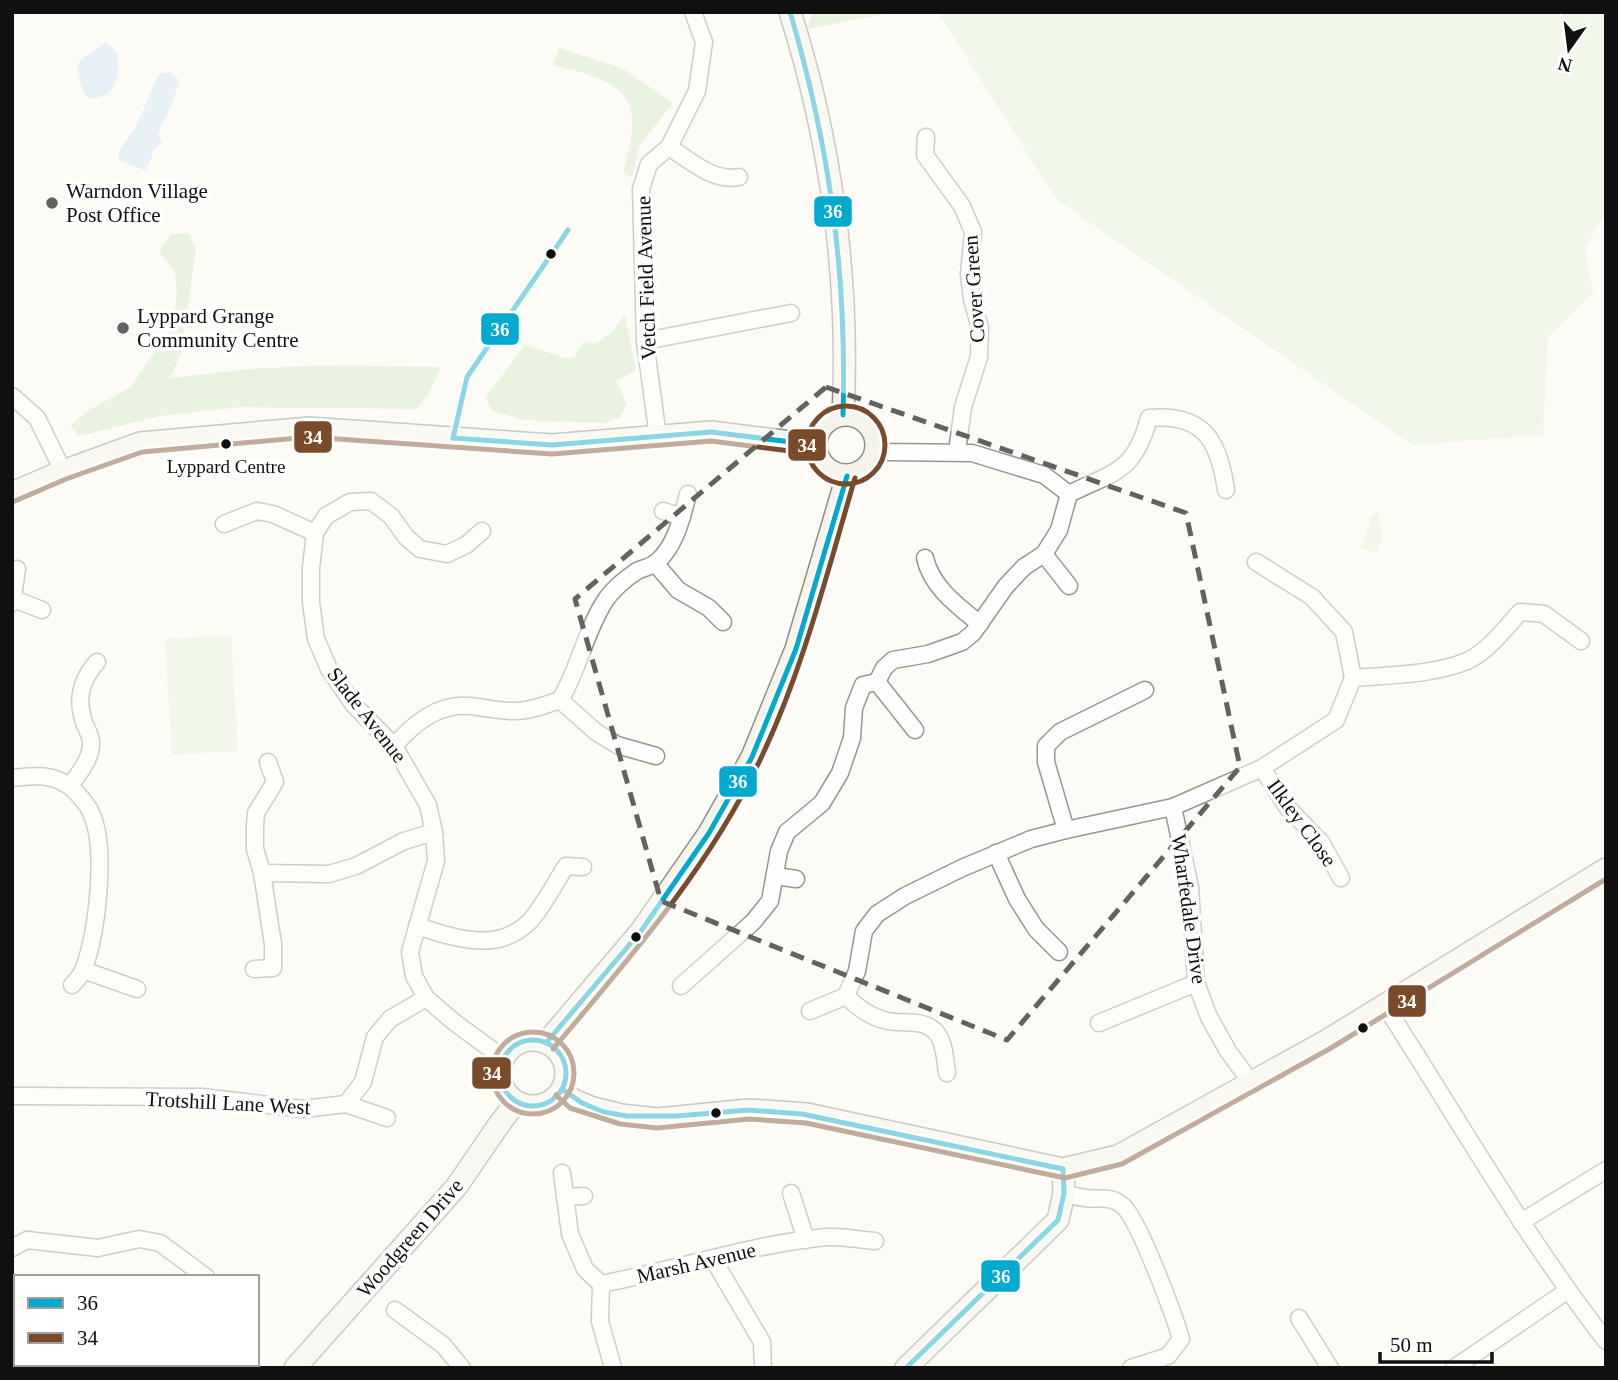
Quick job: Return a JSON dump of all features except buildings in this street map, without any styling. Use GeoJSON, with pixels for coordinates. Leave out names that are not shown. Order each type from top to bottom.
{"type":"FeatureCollection","features":[{"type":"Feature","properties":{"kind":"main road"},"geometry":{"type":"LineString","coordinates":[[790,12],[825,145],[844,306],[846,363],[843,415]]}},
{"type":"Feature","properties":{"kind":"main road"},"geometry":{"type":"LineString","coordinates":[[843,415],[864,421],[871,429],[876,447],[870,464],[862,471],[847,476],[836,474],[824,467],[818,458],[815,445],[817,434],[824,424],[843,415]]}},
{"type":"Feature","properties":{"kind":"main road"},"geometry":{"type":"LineString","coordinates":[[12,493],[140,443],[309,428],[552,445],[711,432],[815,445]]}},
{"type":"Feature","properties":{"kind":"main road"},"geometry":{"type":"LineString","coordinates":[[546,1042],[641,931],[709,833],[752,757],[796,649],[847,476]]}},
{"type":"Feature","properties":{"kind":"main road"},"geometry":{"type":"LineString","coordinates":[[562,1089],[573,1100],[621,1115],[657,1119],[749,1110],[807,1114],[1063,1169],[1118,1156],[1326,1041],[1606,869]]}},
{"type":"Feature","properties":{"kind":"main road"},"geometry":{"type":"LineString","coordinates":[[529,1040],[546,1042],[559,1053],[566,1069],[562,1089],[552,1101],[533,1107],[516,1102],[505,1091],[499,1075],[503,1058],[512,1047],[529,1040]]}},
{"type":"Feature","properties":{"kind":"main road","name":"Woodgreen Drive"},"geometry":{"type":"LineString","coordinates":[[295,1368],[457,1186],[516,1102]]}},
{"type":"Feature","properties":{"kind":"main road"},"geometry":{"type":"LineString","coordinates":[[906,1368],[1058,1220],[1064,1193],[1063,1169]]}},
{"type":"Feature","properties":{"kind":"street","name":"Vetch Field Avenue"},"geometry":{"type":"LineString","coordinates":[[659,437],[645,341],[641,189],[649,164],[669,147],[697,91],[704,42],[693,12]]}},
{"type":"Feature","properties":{"kind":"street","name":"Cover Green"},"geometry":{"type":"LineString","coordinates":[[926,136],[925,155],[962,206],[973,232],[969,274],[980,328],[979,358],[963,407],[957,452]]}},
{"type":"Feature","properties":{"kind":"street"},"geometry":{"type":"LineString","coordinates":[[669,147],[710,174],[726,179],[739,177]]}},
{"type":"Feature","properties":{"kind":"street"},"geometry":{"type":"LineString","coordinates":[[645,341],[792,313]]}},
{"type":"Feature","properties":{"kind":"street"},"geometry":{"type":"LineString","coordinates":[[12,396],[37,418],[63,471]]}},
{"type":"Feature","properties":{"kind":"street"},"geometry":{"type":"LineString","coordinates":[[877,682],[884,668],[893,660],[928,654],[962,642],[980,624],[1006,586],[1024,567],[1044,554],[1059,530],[1069,494],[1111,476],[1131,460],[1144,439],[1149,418],[1174,417],[1192,423],[1205,432],[1222,459],[1226,490]]}},
{"type":"Feature","properties":{"kind":"street"},"geometry":{"type":"LineString","coordinates":[[876,447],[886,452],[972,453],[1044,475],[1069,494]]}},
{"type":"Feature","properties":{"kind":"street"},"geometry":{"type":"LineString","coordinates":[[394,746],[411,726],[427,715],[451,708],[466,706],[516,711],[560,700],[572,680],[606,598],[637,571],[655,564],[669,548],[688,494]]}},
{"type":"Feature","properties":{"kind":"street"},"geometry":{"type":"LineString","coordinates":[[224,524],[257,511],[273,514],[315,533],[326,516],[350,502],[371,501],[391,516],[406,537],[420,549],[447,554],[466,545],[482,531]]}},
{"type":"Feature","properties":{"kind":"street"},"geometry":{"type":"LineString","coordinates":[[663,511],[682,517]]}},
{"type":"Feature","properties":{"kind":"street","name":"Slade Avenue"},"geometry":{"type":"LineString","coordinates":[[315,533],[311,590],[316,639],[329,669],[353,704],[394,746],[428,806],[434,832],[436,861],[410,952],[414,976],[426,998],[503,1058]]}},
{"type":"Feature","properties":{"kind":"street"},"geometry":{"type":"LineString","coordinates":[[1044,554],[1069,586]]}},
{"type":"Feature","properties":{"kind":"street"},"geometry":{"type":"LineString","coordinates":[[925,558],[928,570],[946,596],[980,624]]}},
{"type":"Feature","properties":{"kind":"street"},"geometry":{"type":"LineString","coordinates":[[810,1011],[846,996],[857,971],[864,931],[877,914],[905,896],[1031,839],[1173,807],[1262,768],[1336,720],[1353,678],[1344,632],[1312,597],[1256,562]]}},
{"type":"Feature","properties":{"kind":"street"},"geometry":{"type":"LineString","coordinates":[[655,564],[678,590],[709,608],[723,622]]}},
{"type":"Feature","properties":{"kind":"street"},"geometry":{"type":"LineString","coordinates":[[17,569],[13,601],[42,610]]}},
{"type":"Feature","properties":{"kind":"street"},"geometry":{"type":"LineString","coordinates":[[1353,678],[1422,672],[1468,660],[1495,640],[1520,612],[1544,614],[1581,641]]}},
{"type":"Feature","properties":{"kind":"street"},"geometry":{"type":"LineString","coordinates":[[70,786],[86,762],[92,742],[80,710],[80,695],[84,678],[97,662]]}},
{"type":"Feature","properties":{"kind":"street"},"geometry":{"type":"LineString","coordinates":[[877,682],[915,730]]}},
{"type":"Feature","properties":{"kind":"street"},"geometry":{"type":"LineString","coordinates":[[681,986],[753,922],[769,901],[779,851],[788,832],[822,803],[840,773],[852,738],[854,708],[863,685],[877,682]]}},
{"type":"Feature","properties":{"kind":"street"},"geometry":{"type":"LineString","coordinates":[[1066,830],[1046,762],[1046,746],[1060,732],[1145,690]]}},
{"type":"Feature","properties":{"kind":"street"},"geometry":{"type":"LineString","coordinates":[[560,700],[596,732],[617,745],[656,756]]}},
{"type":"Feature","properties":{"kind":"street"},"geometry":{"type":"LineString","coordinates":[[268,762],[275,782]]}},
{"type":"Feature","properties":{"kind":"street","name":"Ilkley Close"},"geometry":{"type":"LineString","coordinates":[[1262,768],[1287,807],[1321,842],[1340,878]]}},
{"type":"Feature","properties":{"kind":"street"},"geometry":{"type":"LineString","coordinates":[[12,778],[41,774],[70,786],[92,814],[99,848],[96,908],[92,941],[83,970],[72,985]]}},
{"type":"Feature","properties":{"kind":"street"},"geometry":{"type":"LineString","coordinates":[[254,969],[273,968],[273,944],[262,873],[255,849],[256,813],[275,782],[292,778]]}},
{"type":"Feature","properties":{"kind":"street","name":"Wharfedale Drive"},"geometry":{"type":"LineString","coordinates":[[1173,807],[1190,887],[1196,983],[1209,1017],[1228,1051],[1251,1081]]}},
{"type":"Feature","properties":{"kind":"street"},"geometry":{"type":"LineString","coordinates":[[262,873],[329,874],[356,866],[404,841],[434,832]]}},
{"type":"Feature","properties":{"kind":"street"},"geometry":{"type":"LineString","coordinates":[[996,853],[1017,899],[1036,929],[1059,952]]}},
{"type":"Feature","properties":{"kind":"street"},"geometry":{"type":"LineString","coordinates":[[417,926],[456,939],[481,942],[508,936],[530,921],[566,866],[583,867]]}},
{"type":"Feature","properties":{"kind":"street"},"geometry":{"type":"LineString","coordinates":[[776,876],[796,879]]}},
{"type":"Feature","properties":{"kind":"street"},"geometry":{"type":"LineString","coordinates":[[83,970],[137,989]]}},
{"type":"Feature","properties":{"kind":"street"},"geometry":{"type":"LineString","coordinates":[[1099,1023],[1196,983]]}},
{"type":"Feature","properties":{"kind":"street"},"geometry":{"type":"LineString","coordinates":[[846,996],[860,1010],[886,1021],[922,1023],[935,1031],[944,1047],[947,1073]]}},
{"type":"Feature","properties":{"kind":"street"},"geometry":{"type":"LineString","coordinates":[[387,1118],[346,1104],[363,1082],[375,1037],[390,1019],[426,998]]}},
{"type":"Feature","properties":{"kind":"street"},"geometry":{"type":"LineString","coordinates":[[1384,1004],[1521,1222],[1567,1291],[1606,1340]]}},
{"type":"Feature","properties":{"kind":"street","name":"Trotshill Lane West"},"geometry":{"type":"LineString","coordinates":[[12,1096],[202,1097],[303,1109],[346,1104]]}},
{"type":"Feature","properties":{"kind":"street"},"geometry":{"type":"LineString","coordinates":[[1521,1222],[1606,1170]]}},
{"type":"Feature","properties":{"kind":"street"},"geometry":{"type":"LineString","coordinates":[[562,1173],[570,1234],[584,1269],[601,1284],[600,1321],[614,1368]]}},
{"type":"Feature","properties":{"kind":"street"},"geometry":{"type":"LineString","coordinates":[[791,1192],[806,1240]]}},
{"type":"Feature","properties":{"kind":"street"},"geometry":{"type":"LineString","coordinates":[[1064,1193],[1088,1199],[1105,1196],[1123,1206],[1171,1307],[1181,1339],[1168,1356],[1131,1368]]}},
{"type":"Feature","properties":{"kind":"street"},"geometry":{"type":"LineString","coordinates":[[565,1197],[584,1196]]}},
{"type":"Feature","properties":{"kind":"street","name":"Marsh Avenue"},"geometry":{"type":"LineString","coordinates":[[601,1284],[806,1240],[830,1237],[875,1241]]}},
{"type":"Feature","properties":{"kind":"street"},"geometry":{"type":"LineString","coordinates":[[12,1248],[27,1240],[98,1248],[139,1239],[160,1243],[203,1275]]}},
{"type":"Feature","properties":{"kind":"street"},"geometry":{"type":"LineString","coordinates":[[713,1259],[762,1342],[763,1368]]}},
{"type":"Feature","properties":{"kind":"street"},"geometry":{"type":"LineString","coordinates":[[1454,1368],[1567,1291]]}},
{"type":"Feature","properties":{"kind":"street"},"geometry":{"type":"LineString","coordinates":[[394,1310],[443,1345],[462,1368]]}},
{"type":"Feature","properties":{"kind":"street"},"geometry":{"type":"LineString","coordinates":[[1299,1318],[1330,1368]]}},
{"type":"Feature","properties":{"kind":"highlighted area"},"geometry":{"type":"Polygon","coordinates":[[[826,387],[1186,513],[1240,767],[1007,1040],[661,901],[575,599],[826,387]]]}},
{"type":"Feature","properties":{"kind":"green space"},"geometry":{"type":"Polygon","coordinates":[[[813,12],[894,12],[807,29],[813,12]]]}},
{"type":"Feature","properties":{"kind":"green space"},"geometry":{"type":"Polygon","coordinates":[[[938,12],[1606,12],[1606,212],[1585,248],[1593,293],[1548,337],[1543,435],[1412,445],[1057,200],[938,12]]]}},
{"type":"Feature","properties":{"kind":"green space"},"geometry":{"type":"Polygon","coordinates":[[[559,48],[622,68],[673,103],[639,146],[632,178],[623,172],[632,125],[630,108],[624,96],[598,78],[553,65],[559,48]]]}},
{"type":"Feature","properties":{"kind":"green space"},"geometry":{"type":"Polygon","coordinates":[[[189,233],[196,250],[181,353],[170,378],[250,369],[325,365],[441,367],[429,393],[417,409],[242,407],[160,416],[80,436],[70,426],[87,411],[131,387],[171,328],[177,296],[175,272],[159,252],[171,234],[189,233]]]}},
{"type":"Feature","properties":{"kind":"green space"},"geometry":{"type":"Polygon","coordinates":[[[625,315],[636,371],[616,381],[627,404],[620,417],[606,423],[523,420],[491,410],[486,397],[525,345],[565,358],[574,357],[584,341],[596,344],[613,331],[625,315]]]}},
{"type":"Feature","properties":{"kind":"green space"},"geometry":{"type":"Polygon","coordinates":[[[1378,510],[1383,537],[1376,552],[1360,549],[1369,527],[1369,518],[1378,510]]]}},
{"type":"Feature","properties":{"kind":"green space"},"geometry":{"type":"Polygon","coordinates":[[[231,635],[238,751],[172,755],[165,639],[231,635]]]}},
{"type":"Feature","properties":{"kind":"water"},"geometry":{"type":"Polygon","coordinates":[[[106,42],[117,52],[117,78],[106,94],[88,99],[80,80],[79,61],[106,42]]]}},
{"type":"Feature","properties":{"kind":"water"},"geometry":{"type":"Polygon","coordinates":[[[160,73],[171,73],[180,81],[158,135],[162,143],[154,150],[146,171],[118,160],[118,156],[160,73]]]}},
{"type":"Feature","properties":{"kind":"transit line","name":"36"},"geometry":{"type":"LineString","coordinates":[[790,12],[816,112],[833,212],[842,312],[843,415]]}},
{"type":"Feature","properties":{"kind":"transit line","name":"36"},"geometry":{"type":"LineString","coordinates":[[453,438],[467,377],[568,230]]}},
{"type":"Feature","properties":{"kind":"transit line","name":"34"},"geometry":{"type":"LineString","coordinates":[[846,406],[861,409],[878,423],[885,445],[882,460],[868,477],[846,484],[831,481],[814,467],[807,445],[810,430],[824,413],[846,406]]}},
{"type":"Feature","properties":{"kind":"transit line","name":"36"},"geometry":{"type":"LineString","coordinates":[[453,438],[552,445],[711,432],[815,445]]}},
{"type":"Feature","properties":{"kind":"transit line","name":"34"},"geometry":{"type":"LineString","coordinates":[[15,501],[66,479],[142,452],[309,437],[552,454],[711,441],[814,454]]}},
{"type":"Feature","properties":{"kind":"transit line","name":"36"},"geometry":{"type":"LineString","coordinates":[[546,1043],[641,931],[709,833],[752,757],[796,649],[847,476]]}},
{"type":"Feature","properties":{"kind":"transit line","name":"34"},"geometry":{"type":"LineString","coordinates":[[553,1049],[666,911],[740,800],[789,691],[813,621],[855,478]]}},
{"type":"Feature","properties":{"kind":"transit line","name":"34"},"geometry":{"type":"LineString","coordinates":[[556,1095],[570,1108],[620,1124],[657,1128],[749,1119],[806,1123],[1065,1178],[1122,1164],[1331,1048],[1606,879]]}},
{"type":"Feature","properties":{"kind":"transit line","name":"34"},"geometry":{"type":"LineString","coordinates":[[525,1032],[541,1032],[556,1039],[567,1050],[574,1065],[574,1073],[571,1089],[562,1102],[541,1114],[525,1114],[510,1107],[499,1096],[492,1081],[492,1065],[499,1050],[510,1039],[525,1032]]}},
{"type":"Feature","properties":{"kind":"transit line","name":"36"},"geometry":{"type":"LineString","coordinates":[[533,1040],[546,1043],[556,1050],[563,1060],[566,1073],[563,1086],[556,1096],[546,1103],[533,1106],[520,1103],[510,1096],[503,1086],[500,1073],[503,1060],[510,1050],[520,1043],[533,1040]]}},
{"type":"Feature","properties":{"kind":"transit line","name":"36"},"geometry":{"type":"LineString","coordinates":[[562,1089],[582,1103],[604,1112],[627,1116],[676,1116],[748,1110],[802,1114],[1063,1169]]}},
{"type":"Feature","properties":{"kind":"transit line","name":"36"},"geometry":{"type":"LineString","coordinates":[[906,1368],[1058,1220],[1064,1193],[1063,1169]]}},
{"type":"Feature","properties":{"kind":"place","name":"Warndon Village Post Office"},"geometry":{"type":"Point","coordinates":[52,203]}},
{"type":"Feature","properties":{"kind":"place","name":"Lyppard Grange Community Centre"},"geometry":{"type":"Point","coordinates":[123,328]}},
{"type":"Feature","properties":{"kind":"place","name":"Lyppard Centre"},"geometry":{"type":"Point","coordinates":[226,444]}}]}
